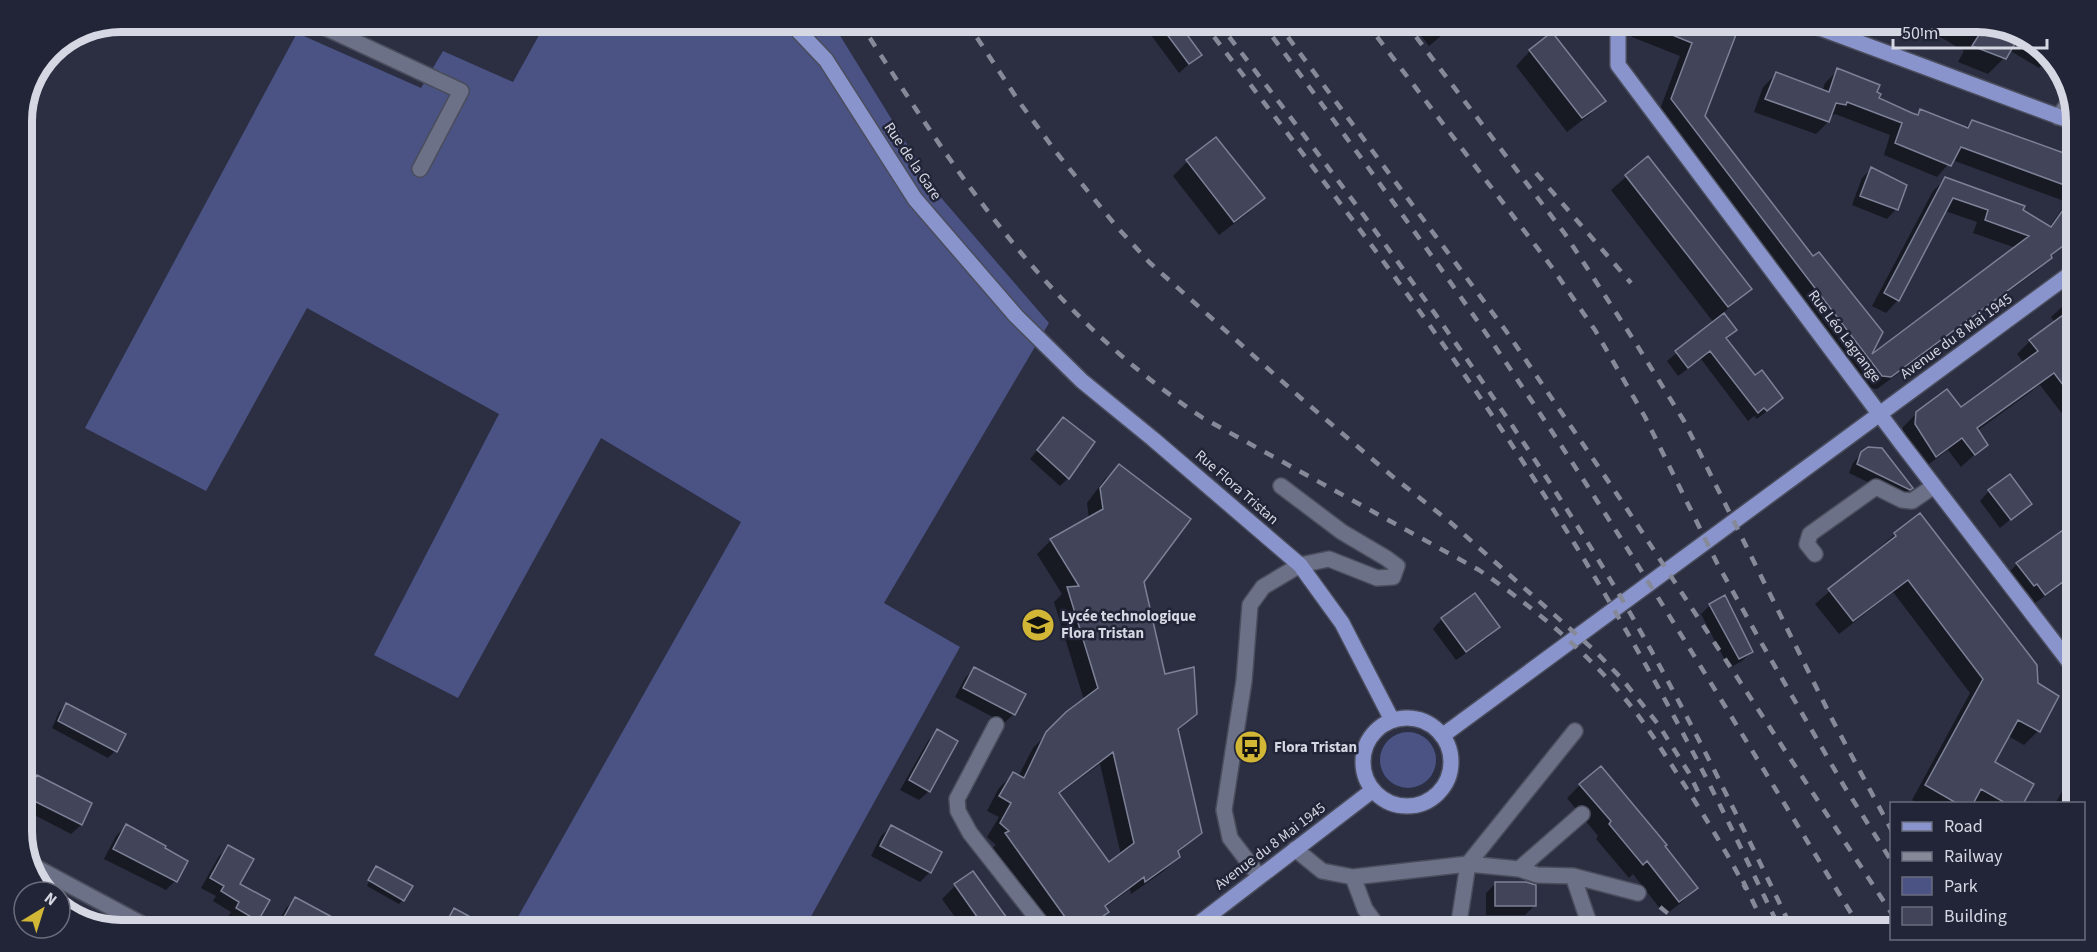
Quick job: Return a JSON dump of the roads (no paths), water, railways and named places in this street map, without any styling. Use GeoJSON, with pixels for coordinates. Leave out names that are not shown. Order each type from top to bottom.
{"type":"FeatureCollection","features":[{"type":"Feature","properties":{"kind":"main road","name":"Rue de la Gare"},"geometry":{"type":"LineString","coordinates":[[799,32],[826,60],[915,200],[1016,316]]}},
{"type":"Feature","properties":{"kind":"main road","name":"Rue Léo Lagrange"},"geometry":{"type":"LineString","coordinates":[[1618,32],[1618,65],[2066,657]]}},
{"type":"Feature","properties":{"kind":"main road"},"geometry":{"type":"LineString","coordinates":[[1830,32],[2065,119]]}},
{"type":"Feature","properties":{"kind":"main road","name":"Avenue du 8 Mai 1945"},"geometry":{"type":"LineString","coordinates":[[1442,736],[2065,277]]}},
{"type":"Feature","properties":{"kind":"main road","name":"Rue Flora Tristan"},"geometry":{"type":"LineString","coordinates":[[1016,316],[1082,381],[1300,565],[1342,623],[1392,720]]}},
{"type":"Feature","properties":{"kind":"main road"},"geometry":{"type":"LineString","coordinates":[[1406,718],[1420,720],[1433,726],[1442,736],[1449,750],[1451,764],[1448,779],[1440,792],[1428,801],[1413,806],[1398,805],[1384,800],[1373,790],[1364,771],[1365,750],[1371,737],[1380,727],[1392,720],[1406,718]]}},
{"type":"Feature","properties":{"kind":"main road","name":"Avenue du 8 Mai 1945"},"geometry":{"type":"LineString","coordinates":[[1203,920],[1373,790]]}},
{"type":"Feature","properties":{"kind":"street"},"geometry":{"type":"LineString","coordinates":[[335,32],[461,91],[420,169]]}},
{"type":"Feature","properties":{"kind":"street"},"geometry":{"type":"LineString","coordinates":[[2058,117],[2064,109]]}},
{"type":"Feature","properties":{"kind":"street"},"geometry":{"type":"LineString","coordinates":[[1259,876],[1230,838],[1224,810],[1244,681],[1250,605],[1263,587],[1300,565],[1329,559],[1377,578],[1393,577],[1396,566],[1342,532],[1281,486]]}},
{"type":"Feature","properties":{"kind":"street"},"geometry":{"type":"LineString","coordinates":[[1815,554],[1807,544],[1810,534],[1876,487],[1902,500],[1912,501],[1934,486]]}},
{"type":"Feature","properties":{"kind":"street"},"geometry":{"type":"LineString","coordinates":[[996,725],[957,798],[958,811],[970,833],[1038,920]]}},
{"type":"Feature","properties":{"kind":"street"},"geometry":{"type":"LineString","coordinates":[[1459,920],[1468,864],[1575,731]]}},
{"type":"Feature","properties":{"kind":"street"},"geometry":{"type":"LineString","coordinates":[[1519,869],[1582,814]]}},
{"type":"Feature","properties":{"kind":"street"},"geometry":{"type":"LineString","coordinates":[[1295,849],[1322,871],[1353,877],[1468,864],[1519,869],[1537,874],[1573,876],[1638,893]]}},
{"type":"Feature","properties":{"kind":"street"},"geometry":{"type":"LineString","coordinates":[[40,870],[134,920]]}},
{"type":"Feature","properties":{"kind":"street"},"geometry":{"type":"LineString","coordinates":[[1573,876],[1588,920]]}},
{"type":"Feature","properties":{"kind":"street"},"geometry":{"type":"LineString","coordinates":[[1353,877],[1365,909],[1373,920]]}},
{"type":"Feature","properties":{"kind":"railway"},"geometry":{"type":"LineString","coordinates":[[866,32],[970,188],[1052,288],[1097,334],[1147,377],[1203,418],[1479,570],[1557,630],[1610,682],[1640,718],[1705,817],[1746,889]]}},
{"type":"Feature","properties":{"kind":"railway"},"geometry":{"type":"LineString","coordinates":[[973,32],[1020,103],[1056,152],[1116,226],[1150,263],[1303,400],[1450,522],[1595,651],[1622,679],[1658,724],[1689,773],[1701,798]]}},
{"type":"Feature","properties":{"kind":"railway"},"geometry":{"type":"LineString","coordinates":[[1210,32],[1424,317],[1548,501],[1671,710],[1776,920]]}},
{"type":"Feature","properties":{"kind":"railway"},"geometry":{"type":"LineString","coordinates":[[1225,32],[1323,160],[1477,373],[1573,519],[1619,594],[1688,718],[1788,920]]}},
{"type":"Feature","properties":{"kind":"railway"},"geometry":{"type":"LineString","coordinates":[[1269,32],[1461,297],[1569,457],[1855,920]]}},
{"type":"Feature","properties":{"kind":"railway"},"geometry":{"type":"LineString","coordinates":[[1284,32],[1506,331],[1623,503],[1890,911]]}},
{"type":"Feature","properties":{"kind":"railway"},"geometry":{"type":"LineString","coordinates":[[1373,32],[1551,266],[1595,330],[1645,417],[1717,563],[1762,644],[1844,786],[1890,859]]}},
{"type":"Feature","properties":{"kind":"railway"},"geometry":{"type":"LineString","coordinates":[[1412,32],[1565,234],[1684,421],[1833,721],[1890,827]]}},
{"type":"Feature","properties":{"kind":"railway"},"geometry":{"type":"LineString","coordinates":[[1536,173],[1631,283]]}},
{"type":"Feature","properties":{"kind":"railway"},"geometry":{"type":"LineString","coordinates":[[1743,881],[1762,920]]}},
{"type":"Feature","properties":{"kind":"railway"},"geometry":{"type":"LineString","coordinates":[[1660,907],[1676,920]]}},
{"type":"Feature","properties":{"kind":"place","name":"Lycée technologique Flora Tristan"},"geometry":{"type":"Point","coordinates":[1038,625]}},
{"type":"Feature","properties":{"kind":"place","name":"Flora Tristan"},"geometry":{"type":"Point","coordinates":[1251,747]}}]}
